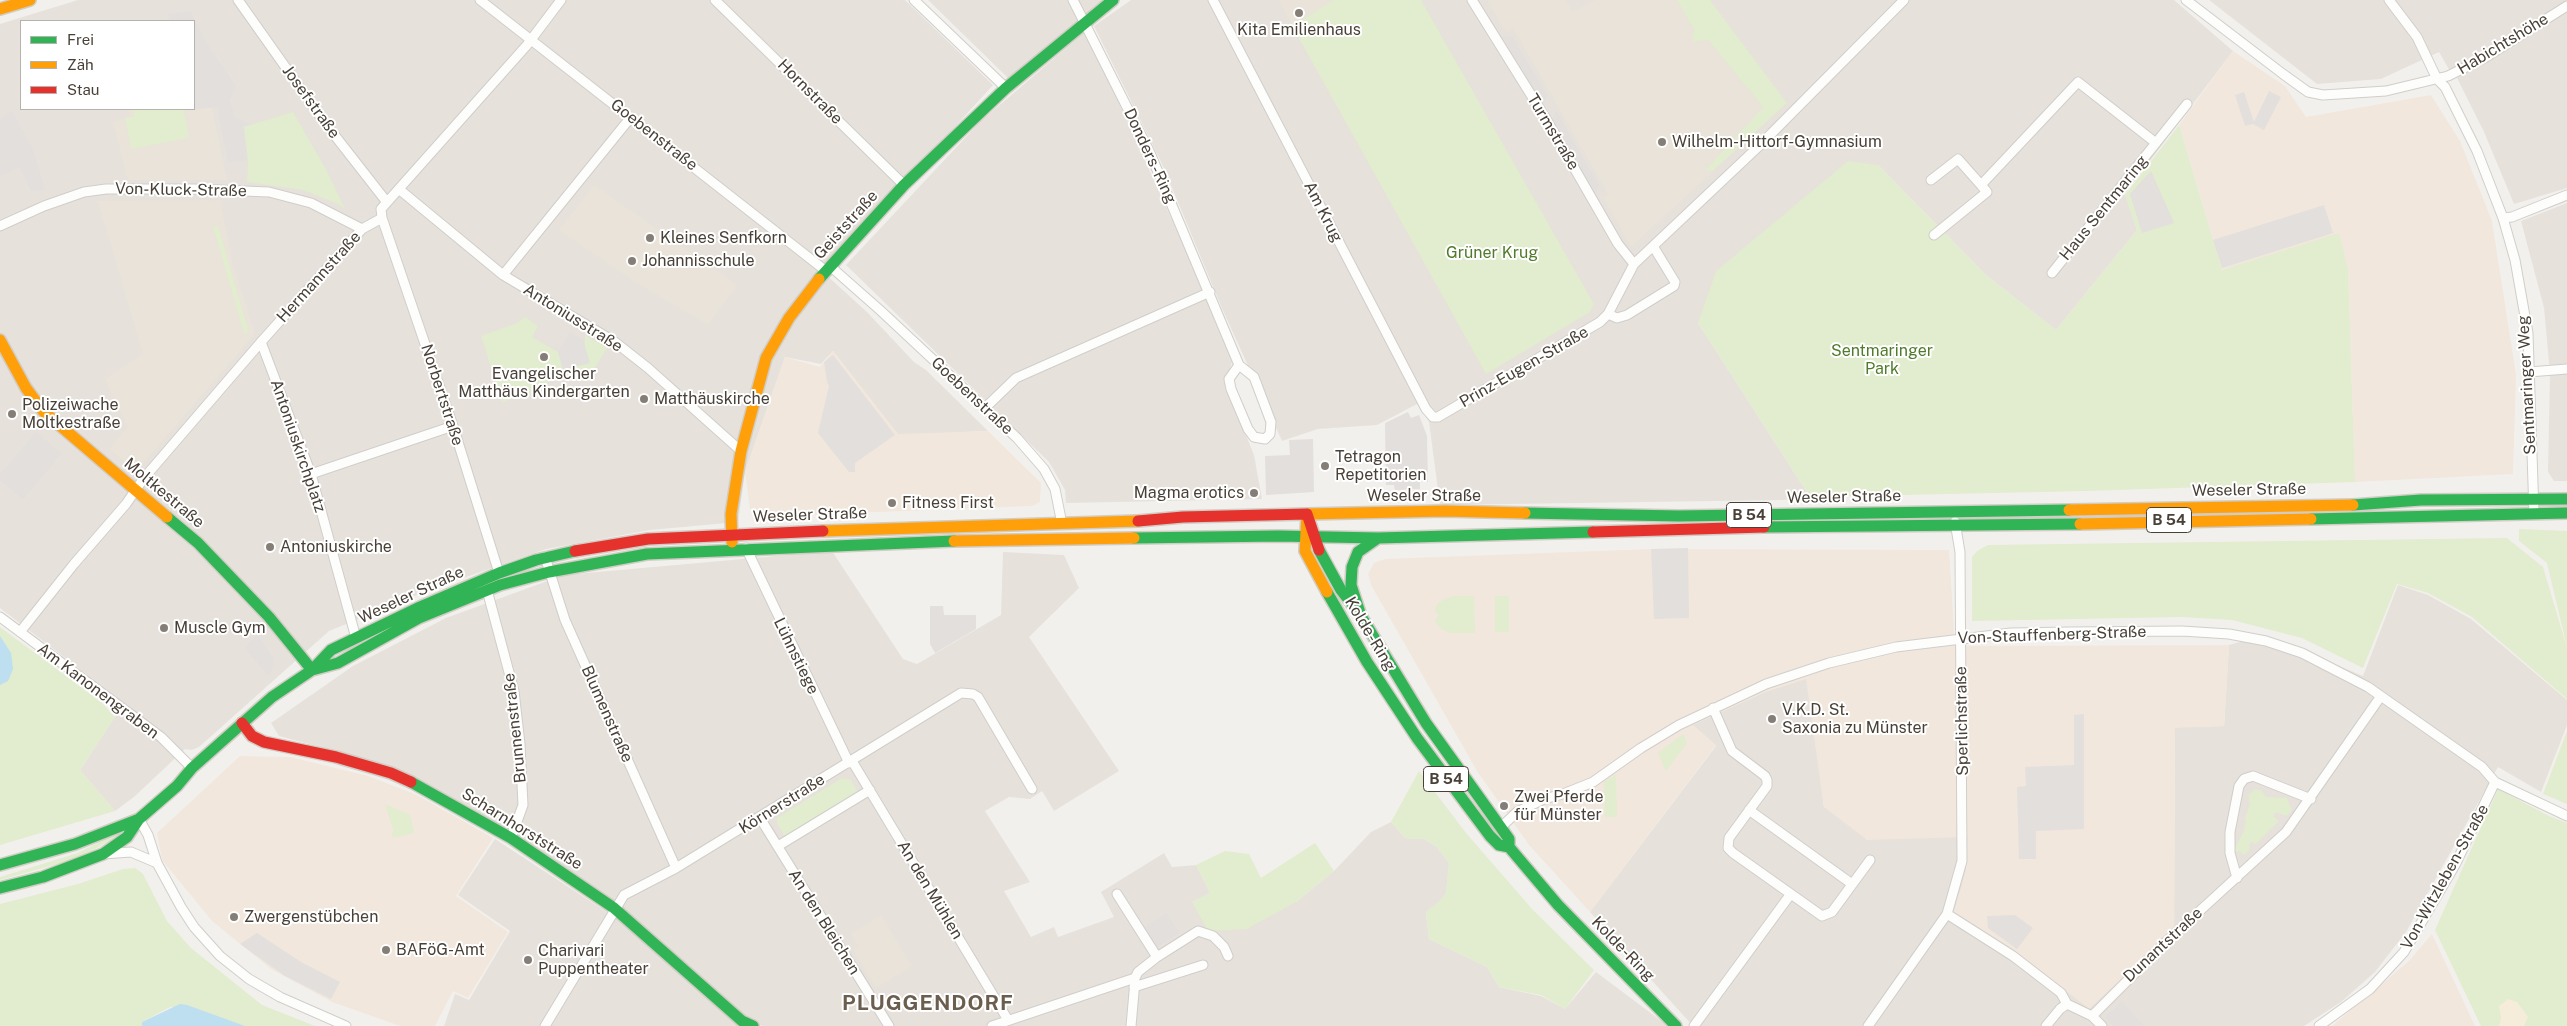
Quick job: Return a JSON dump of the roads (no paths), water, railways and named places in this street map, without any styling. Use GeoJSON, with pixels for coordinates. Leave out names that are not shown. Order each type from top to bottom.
{"type":"FeatureCollection","features":[{"type":"Feature","properties":{"kind":"main road"},"geometry":{"type":"LineString","coordinates":[[0,9],[30,0]]}},
{"type":"Feature","properties":{"kind":"main road","name":"Geiststraße"},"geometry":{"type":"LineString","coordinates":[[732,549],[733,501],[742,451],[766,358],[789,318],[828,269],[904,185],[1006,88],[1113,0]]}},
{"type":"Feature","properties":{"kind":"main road","name":"Moltkestraße"},"geometry":{"type":"LineString","coordinates":[[0,340],[26,388],[40,407],[219,564],[270,618],[312,670]]}},
{"type":"Feature","properties":{"kind":"main road","name":"Weseler Straße"},"geometry":{"type":"LineString","coordinates":[[0,888],[43,877],[103,854],[127,837],[139,819],[177,786],[192,768],[272,697],[312,670],[331,650],[420,606],[499,573],[545,558],[639,540],[731,534],[1062,524],[1182,517],[1445,511],[1679,516],[2346,505],[2421,500],[2567,499]]}},
{"type":"Feature","properties":{"kind":"main road","name":"Weseler Straße"},"geometry":{"type":"LineString","coordinates":[[312,670],[338,663],[419,618],[487,590],[549,572],[639,556],[746,548],[919,541],[1378,538],[1494,536],[1605,530],[1955,526],[2567,513]]}},
{"type":"Feature","properties":{"kind":"main road","name":"Kolde-Ring"},"geometry":{"type":"LineString","coordinates":[[1307,514],[1310,538],[1341,590],[1361,616],[1426,723],[1509,839],[1509,847]]}},
{"type":"Feature","properties":{"kind":"main road","name":"Kolde-Ring"},"geometry":{"type":"LineString","coordinates":[[1310,538],[1306,551],[1314,570],[1392,701],[1490,836],[1499,845],[1509,847],[1558,905],[1676,1026]]}},
{"type":"Feature","properties":{"kind":"main road","name":"Kolde-Ring"},"geometry":{"type":"LineString","coordinates":[[1361,616],[1351,585],[1352,567],[1358,552],[1378,538]]}},
{"type":"Feature","properties":{"kind":"main road","name":"Scharnhorststraße"},"geometry":{"type":"LineString","coordinates":[[242,723],[252,736],[264,742],[336,757],[391,773],[417,785],[511,838],[614,908],[742,1021],[753,1026]]}},
{"type":"Feature","properties":{"kind":"main road","name":"Weseler Straße"},"geometry":{"type":"LineString","coordinates":[[0,865],[74,844],[139,819]]}},
{"type":"Feature","properties":{"kind":"street","name":"Josefstraße"},"geometry":{"type":"LineString","coordinates":[[238,0],[325,123],[386,201]]}},
{"type":"Feature","properties":{"kind":"street","name":"Goebenstraße"},"geometry":{"type":"LineString","coordinates":[[480,0],[828,269],[986,408],[1044,469],[1055,489],[1062,524]]}},
{"type":"Feature","properties":{"kind":"street"},"geometry":{"type":"LineString","coordinates":[[382,218],[381,209],[386,201],[400,190],[531,39],[562,0]]}},
{"type":"Feature","properties":{"kind":"street","name":"Hornstraße"},"geometry":{"type":"LineString","coordinates":[[716,0],[904,185]]}},
{"type":"Feature","properties":{"kind":"street"},"geometry":{"type":"LineString","coordinates":[[914,0],[1006,88]]}},
{"type":"Feature","properties":{"kind":"street","name":"Donders-Ring"},"geometry":{"type":"LineString","coordinates":[[1073,0],[1150,153],[1210,292],[1239,365],[1254,377],[1271,422],[1270,434],[1265,439],[1254,437],[1248,430],[1231,389],[1229,379],[1239,365]]}},
{"type":"Feature","properties":{"kind":"street","name":"Am Krug"},"geometry":{"type":"LineString","coordinates":[[1213,0],[1426,409],[1433,417],[1438,417]]}},
{"type":"Feature","properties":{"kind":"street","name":"Turmstraße"},"geometry":{"type":"LineString","coordinates":[[1472,0],[1546,119],[1618,244],[1634,264]]}},
{"type":"Feature","properties":{"kind":"street","name":"Prinz-Eugen-Straße"},"geometry":{"type":"LineString","coordinates":[[1438,417],[1582,333],[1608,314],[1634,264],[1758,147],[1904,0]]}},
{"type":"Feature","properties":{"kind":"street"},"geometry":{"type":"LineString","coordinates":[[2186,0],[2266,63],[2308,92],[2316,95],[2386,91],[2425,80],[2437,79]]}},
{"type":"Feature","properties":{"kind":"street","name":"Sentmaringer Weg"},"geometry":{"type":"LineString","coordinates":[[2389,0],[2401,13],[2417,37],[2437,79],[2445,87],[2477,151],[2503,218],[2519,278],[2528,333],[2534,514]]}},
{"type":"Feature","properties":{"kind":"street","name":"Habichtshöhe"},"geometry":{"type":"LineString","coordinates":[[2437,79],[2448,76],[2486,57],[2567,6]]}},
{"type":"Feature","properties":{"kind":"street","name":"Haus Sentmaring"},"geometry":{"type":"LineString","coordinates":[[1934,235],[1987,192],[1981,185],[2078,82],[2156,143]]}},
{"type":"Feature","properties":{"kind":"street","name":"Haus Sentmaring"},"geometry":{"type":"LineString","coordinates":[[2052,273],[2187,104]]}},
{"type":"Feature","properties":{"kind":"street"},"geometry":{"type":"LineString","coordinates":[[503,275],[631,117]]}},
{"type":"Feature","properties":{"kind":"street"},"geometry":{"type":"LineString","coordinates":[[1931,180],[1958,159],[1981,185]]}},
{"type":"Feature","properties":{"kind":"street","name":"Von-Kluck-Straße"},"geometry":{"type":"LineString","coordinates":[[0,226],[44,206],[84,192],[106,189],[194,189],[269,192],[310,203],[362,229]]}},
{"type":"Feature","properties":{"kind":"street","name":"Antoniusstraße"},"geometry":{"type":"LineString","coordinates":[[400,190],[503,275],[615,342],[648,368],[742,451]]}},
{"type":"Feature","properties":{"kind":"street"},"geometry":{"type":"LineString","coordinates":[[2503,218],[2512,217],[2567,195]]}},
{"type":"Feature","properties":{"kind":"street","name":"Hermannstraße"},"geometry":{"type":"LineString","coordinates":[[20,632],[136,491],[144,478],[261,342],[362,229],[382,218]]}},
{"type":"Feature","properties":{"kind":"street","name":"Norbertstraße"},"geometry":{"type":"LineString","coordinates":[[382,218],[453,426],[499,573]]}},
{"type":"Feature","properties":{"kind":"street"},"geometry":{"type":"LineString","coordinates":[[1608,314],[1617,318],[1627,315],[1674,286],[1675,282],[1653,246]]}},
{"type":"Feature","properties":{"kind":"street"},"geometry":{"type":"LineString","coordinates":[[986,408],[1016,378],[1210,292]]}},
{"type":"Feature","properties":{"kind":"street","name":"Antoniuskirchplatz"},"geometry":{"type":"LineString","coordinates":[[261,342],[311,474],[356,638]]}},
{"type":"Feature","properties":{"kind":"street"},"geometry":{"type":"LineString","coordinates":[[2529,372],[2567,369]]}},
{"type":"Feature","properties":{"kind":"street"},"geometry":{"type":"LineString","coordinates":[[311,474],[453,426]]}},
{"type":"Feature","properties":{"kind":"street","name":"Sperlichstraße"},"geometry":{"type":"LineString","coordinates":[[1947,914],[1960,872],[1963,847],[1960,552],[1955,526],[1955,511]]}},
{"type":"Feature","properties":{"kind":"street","name":"Lühnstiege"},"geometry":{"type":"LineString","coordinates":[[746,548],[850,762]]}},
{"type":"Feature","properties":{"kind":"street","name":"Blumenstraße"},"geometry":{"type":"LineString","coordinates":[[545,558],[566,622],[676,868]]}},
{"type":"Feature","properties":{"kind":"street","name":"Brunnenstraße"},"geometry":{"type":"LineString","coordinates":[[487,590],[514,691],[520,744],[523,805],[511,838]]}},
{"type":"Feature","properties":{"kind":"street","name":"Am Kanonengraben"},"geometry":{"type":"LineString","coordinates":[[0,617],[161,737],[192,768]]}},
{"type":"Feature","properties":{"kind":"street","name":"Von-Stauffenberg-Straße"},"geometry":{"type":"LineString","coordinates":[[1500,828],[1517,812],[1544,799],[1563,794],[1593,782],[1642,748],[1713,708],[1766,684],[1829,664],[1896,647],[2011,633],[2069,632],[2182,631],[2229,634],[2266,641],[2302,653],[2352,677],[2381,696],[2482,767],[2495,782],[2567,816]]}},
{"type":"Feature","properties":{"kind":"street","name":"Körnerstraße"},"geometry":{"type":"LineString","coordinates":[[545,1026],[614,908],[624,895],[676,868],[760,818],[961,693],[978,697],[1032,789]]}},
{"type":"Feature","properties":{"kind":"street","name":"Dunantstraße"},"geometry":{"type":"LineString","coordinates":[[2092,1016],[2168,939],[2286,832],[2311,799],[2381,696]]}},
{"type":"Feature","properties":{"kind":"street"},"geometry":{"type":"LineString","coordinates":[[1713,708],[1732,751],[1765,776],[1767,780],[1767,786],[1728,838],[1728,848],[1790,895],[1822,916],[1832,912],[1870,860]]}},
{"type":"Feature","properties":{"kind":"street","name":"An den Mühlen"},"geometry":{"type":"LineString","coordinates":[[850,762],[870,790],[1008,1020]]}},
{"type":"Feature","properties":{"kind":"street"},"geometry":{"type":"LineString","coordinates":[[2237,878],[2230,853],[2230,832],[2239,786],[2244,779],[2253,776],[2311,799]]}},
{"type":"Feature","properties":{"kind":"street","name":"Von-Witzleben-Straße"},"geometry":{"type":"LineString","coordinates":[[2319,1026],[2370,988],[2404,952],[2455,866],[2488,801],[2495,782]]}},
{"type":"Feature","properties":{"kind":"street","name":"Körnerstraße"},"geometry":{"type":"LineString","coordinates":[[778,846],[870,790]]}},
{"type":"Feature","properties":{"kind":"street"},"geometry":{"type":"LineString","coordinates":[[1749,810],[1852,884]]}},
{"type":"Feature","properties":{"kind":"street","name":"An den Bleichen"},"geometry":{"type":"LineString","coordinates":[[760,818],[888,1026]]}},
{"type":"Feature","properties":{"kind":"street"},"geometry":{"type":"LineString","coordinates":[[139,819],[148,835],[157,862],[189,921],[220,956],[249,979],[280,997],[346,1026]]}},
{"type":"Feature","properties":{"kind":"street"},"geometry":{"type":"LineString","coordinates":[[103,854],[131,852],[157,862]]}},
{"type":"Feature","properties":{"kind":"street"},"geometry":{"type":"LineString","coordinates":[[1117,894],[1157,958]]}},
{"type":"Feature","properties":{"kind":"street"},"geometry":{"type":"LineString","coordinates":[[1694,1026],[1790,895]]}},
{"type":"Feature","properties":{"kind":"street"},"geometry":{"type":"LineString","coordinates":[[1868,1026],[1947,914],[2016,958],[2061,993],[2067,1004],[2092,1016],[2102,1026]]}},
{"type":"Feature","properties":{"kind":"street"},"geometry":{"type":"LineString","coordinates":[[1131,1026],[1135,983],[1138,972],[1157,958],[1198,931],[1213,936],[1224,947],[1228,956]]}},
{"type":"Feature","properties":{"kind":"street"},"geometry":{"type":"LineString","coordinates":[[992,1026],[1135,983],[1203,965]]}},
{"type":"Feature","properties":{"kind":"street"},"geometry":{"type":"LineString","coordinates":[[2046,1026],[2060,1009],[2067,1004]]}},
{"type":"Feature","properties":{"kind":"water"},"geometry":{"type":"Polygon","coordinates":[[[0,636],[11,653],[13,669],[8,681],[0,685],[0,636]]]}},
{"type":"Feature","properties":{"kind":"water"},"geometry":{"type":"Polygon","coordinates":[[[180,1004],[245,1026],[142,1026],[142,1022],[180,1004]]]}},
{"type":"Feature","properties":{"kind":"place","name":"Kita Emilienhaus"},"geometry":{"type":"Point","coordinates":[1299,13]}},
{"type":"Feature","properties":{"kind":"place","name":"Wilhelm-Hittorf-Gymnasium"},"geometry":{"type":"Point","coordinates":[1662,142]}},
{"type":"Feature","properties":{"kind":"place","name":"Kleines Senfkorn"},"geometry":{"type":"Point","coordinates":[650,238]}},
{"type":"Feature","properties":{"kind":"place","name":"Johannisschule"},"geometry":{"type":"Point","coordinates":[632,261]}},
{"type":"Feature","properties":{"kind":"place","name":"Evangelischer Matthäus Kindergarten"},"geometry":{"type":"Point","coordinates":[544,357]}},
{"type":"Feature","properties":{"kind":"place","name":"Matthäuskirche"},"geometry":{"type":"Point","coordinates":[644,399]}},
{"type":"Feature","properties":{"kind":"place","name":"Polizeiwache Moltkestraße"},"geometry":{"type":"Point","coordinates":[12,414]}},
{"type":"Feature","properties":{"kind":"place","name":"Tetragon Repetitorien"},"geometry":{"type":"Point","coordinates":[1325,466]}},
{"type":"Feature","properties":{"kind":"place","name":"Magma erotics"},"geometry":{"type":"Point","coordinates":[1254,493]}},
{"type":"Feature","properties":{"kind":"place","name":"Fitness First"},"geometry":{"type":"Point","coordinates":[892,503]}},
{"type":"Feature","properties":{"kind":"place","name":"Antoniuskirche"},"geometry":{"type":"Point","coordinates":[270,547]}},
{"type":"Feature","properties":{"kind":"place","name":"Muscle Gym"},"geometry":{"type":"Point","coordinates":[164,628]}},
{"type":"Feature","properties":{"kind":"place","name":"V.K.D. St. Saxonia zu Münster"},"geometry":{"type":"Point","coordinates":[1772,719]}},
{"type":"Feature","properties":{"kind":"place","name":"Zwei Pferde für Münster"},"geometry":{"type":"Point","coordinates":[1504,806]}},
{"type":"Feature","properties":{"kind":"place","name":"Zwergenstübchen"},"geometry":{"type":"Point","coordinates":[234,917]}},
{"type":"Feature","properties":{"kind":"place","name":"BAFöG-Amt"},"geometry":{"type":"Point","coordinates":[386,950]}},
{"type":"Feature","properties":{"kind":"place","name":"Charivari Puppentheater"},"geometry":{"type":"Point","coordinates":[528,960]}},
{"type":"Feature","properties":{"kind":"district","name":"PLUGGENDORF"},"geometry":{"type":"Point","coordinates":[928,1004]}},
{"type":"Feature","properties":{"kind":"park label","name":"Grüner Krug"},"geometry":{"type":"Point","coordinates":[1492,253]}},
{"type":"Feature","properties":{"kind":"park label","name":"Sentmaringer Park"},"geometry":{"type":"Point","coordinates":[1882,360]}}]}
